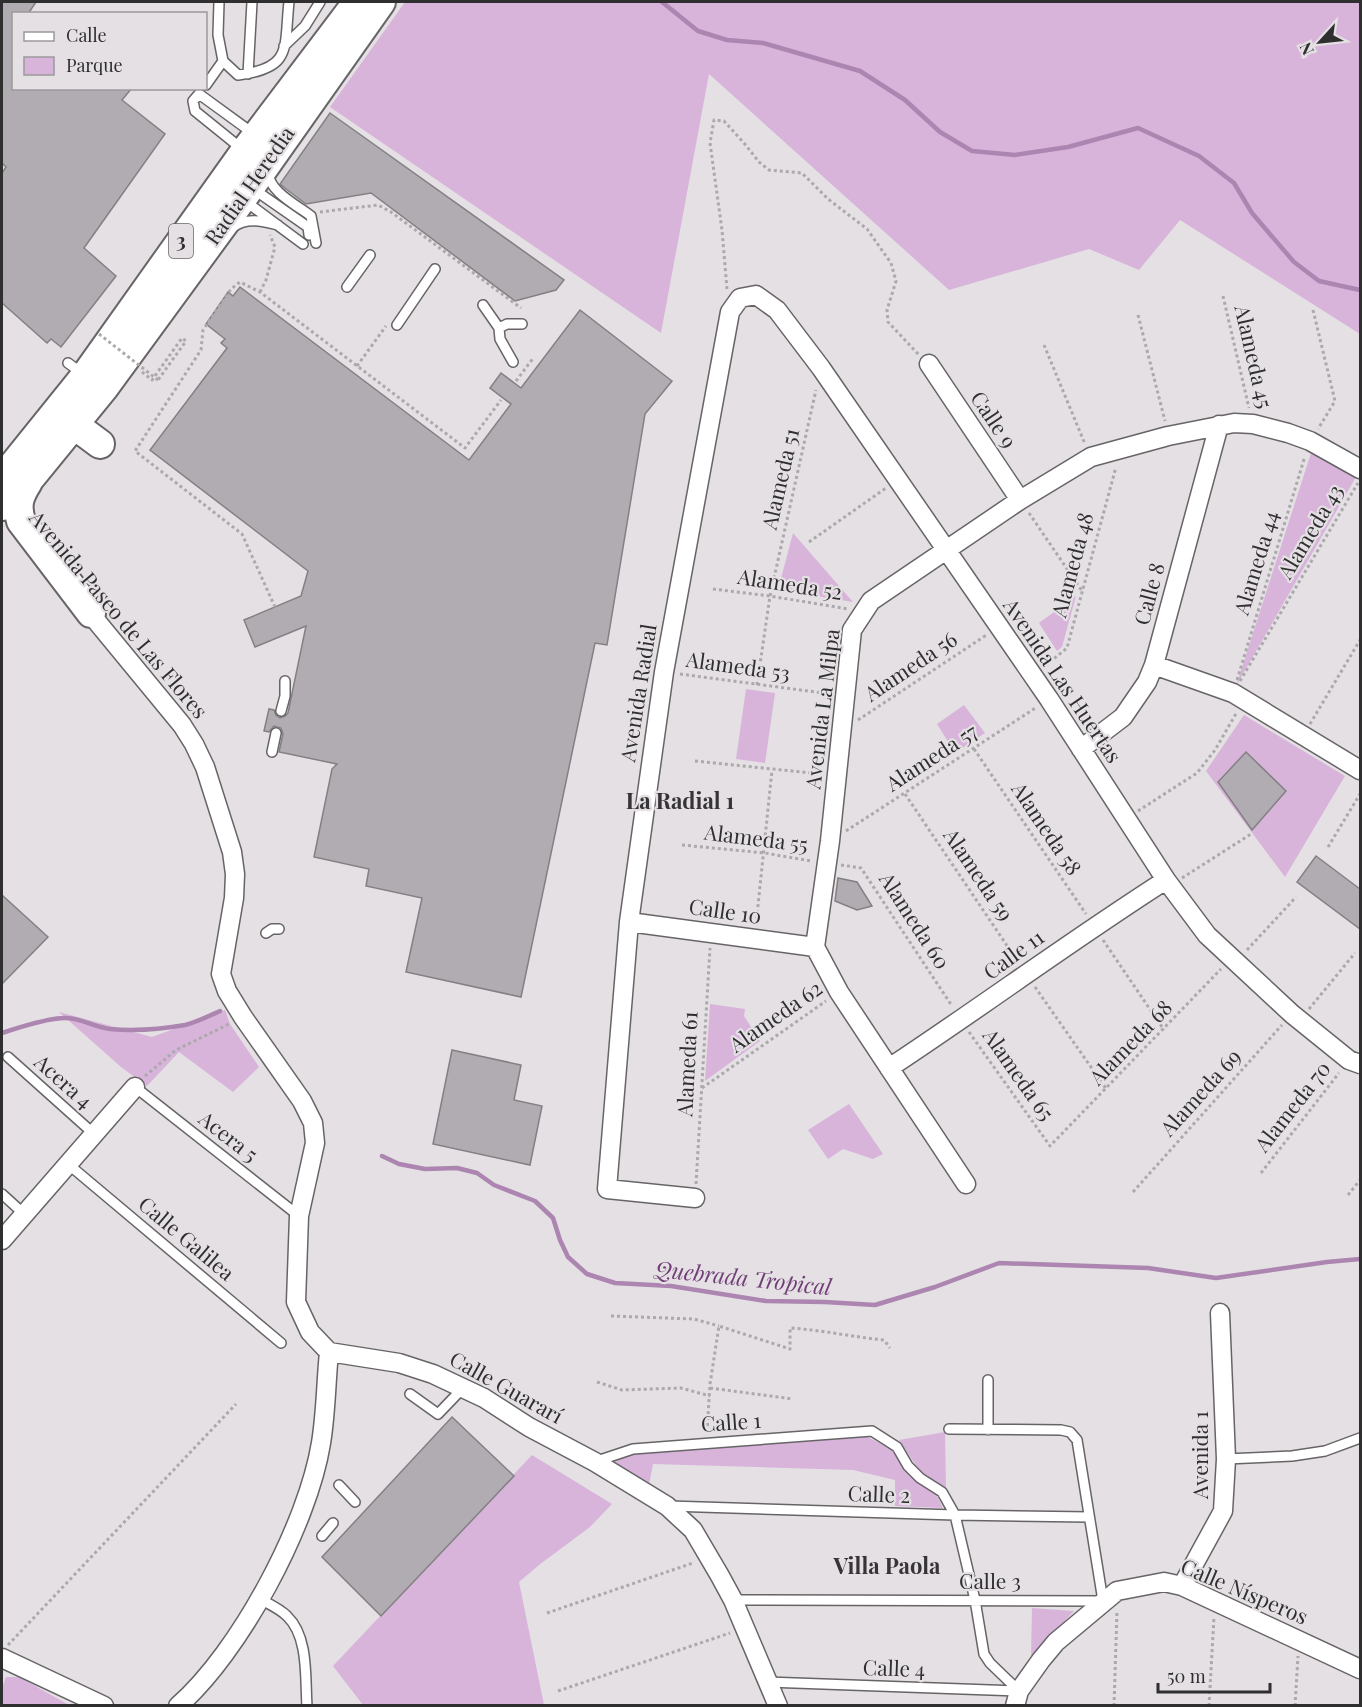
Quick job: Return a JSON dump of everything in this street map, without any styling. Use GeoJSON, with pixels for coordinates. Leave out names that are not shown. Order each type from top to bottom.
{"type":"FeatureCollection","features":[{"type":"Feature","properties":{"kind":"main road","name":"Radial Heredia"},"geometry":{"type":"LineString","coordinates":[[2,508],[32,476],[70,420],[125,358],[202,243],[246,193],[308,105],[365,2]]}},
{"type":"Feature","properties":{"kind":"main road","name":"Radial Heredia"},"geometry":{"type":"LineString","coordinates":[[2,479],[77,369],[131,311],[250,143],[365,2]]}},
{"type":"Feature","properties":{"kind":"main road"},"geometry":{"type":"LineString","coordinates":[[246,193],[244,173],[365,2]]}},
{"type":"Feature","properties":{"kind":"main road"},"geometry":{"type":"LineString","coordinates":[[131,311],[202,243]]}},
{"type":"Feature","properties":{"kind":"main road"},"geometry":{"type":"LineString","coordinates":[[2,493],[70,420],[202,243]]}},
{"type":"Feature","properties":{"kind":"main road"},"geometry":{"type":"LineString","coordinates":[[70,420],[99,444],[85,439],[78,441],[56,463],[32,476],[18,500],[17,511],[21,521],[91,613]]}},
{"type":"Feature","properties":{"kind":"street","name":"Avenida Las Huertas"},"geometry":{"type":"LineString","coordinates":[[729,312],[740,298],[756,295],[777,310],[821,368],[999,626],[1168,883],[1207,935],[1296,1017],[1355,1062]]}},
{"type":"Feature","properties":{"kind":"street","name":"Avenida Radial"},"geometry":{"type":"LineString","coordinates":[[695,1197],[607,1189],[629,922],[664,672],[729,312]]}},
{"type":"Feature","properties":{"kind":"street","name":"Calle 9"},"geometry":{"type":"LineString","coordinates":[[929,364],[1020,500]]}},
{"type":"Feature","properties":{"kind":"street","name":"Avenida La Milpa"},"geometry":{"type":"LineString","coordinates":[[815,947],[830,841],[852,630],[871,601],[1020,500],[1090,457],[1121,447],[1234,423],[1253,424],[1310,441],[1360,469]]}},
{"type":"Feature","properties":{"kind":"street","name":"Calle 8"},"geometry":{"type":"LineString","coordinates":[[1081,749],[1123,717],[1147,682],[1154,665],[1219,426]]}},
{"type":"Feature","properties":{"kind":"street","name":"Avenida Paseo de Las Flores"},"geometry":{"type":"LineString","coordinates":[[2,508],[182,725],[205,767],[232,852],[235,874],[234,898],[221,974],[227,991],[243,1017],[302,1101],[313,1123],[315,1143],[299,1216],[296,1302],[310,1332],[328,1352]]}},
{"type":"Feature","properties":{"kind":"street"},"geometry":{"type":"LineString","coordinates":[[1154,665],[1239,696],[1360,770]]}},
{"type":"Feature","properties":{"kind":"street","name":"Calle 11"},"geometry":{"type":"LineString","coordinates":[[890,1068],[961,1021],[1094,926],[1168,883]]}},
{"type":"Feature","properties":{"kind":"street","name":"Calle 10"},"geometry":{"type":"LineString","coordinates":[[629,922],[815,947]]}},
{"type":"Feature","properties":{"kind":"street"},"geometry":{"type":"LineString","coordinates":[[815,947],[838,992],[966,1184]]}},
{"type":"Feature","properties":{"kind":"street"},"geometry":{"type":"LineString","coordinates":[[2,1240],[135,1087]]}},
{"type":"Feature","properties":{"kind":"street","name":"Avenida 1"},"geometry":{"type":"LineString","coordinates":[[1182,1586],[1223,1511],[1226,1459],[1220,1313]]}},
{"type":"Feature","properties":{"kind":"street"},"geometry":{"type":"LineString","coordinates":[[178,1706],[194,1692],[221,1658],[260,1599],[287,1545],[310,1490],[321,1443],[328,1352]]}},
{"type":"Feature","properties":{"kind":"street","name":"Calle Guararí"},"geometry":{"type":"LineString","coordinates":[[328,1352],[399,1363],[434,1374],[484,1398],[529,1427],[595,1462],[667,1506],[693,1530],[733,1600],[778,1706]]}},
{"type":"Feature","properties":{"kind":"street","name":"Calle Nísperos"},"geometry":{"type":"LineString","coordinates":[[1110,1596],[1164,1582],[1182,1586],[1360,1669]]}},
{"type":"Feature","properties":{"kind":"street"},"geometry":{"type":"LineString","coordinates":[[1017,1698],[1041,1660],[1056,1642],[1110,1596]]}},
{"type":"Feature","properties":{"kind":"street"},"geometry":{"type":"LineString","coordinates":[[2,1658],[104,1706]]}},
{"type":"Feature","properties":{"kind":"lane"},"geometry":{"type":"LineString","coordinates":[[219,2],[218,35],[223,61],[238,75],[258,73],[280,60],[284,46],[289,2]]}},
{"type":"Feature","properties":{"kind":"lane"},"geometry":{"type":"LineString","coordinates":[[248,74],[252,2]]}},
{"type":"Feature","properties":{"kind":"lane"},"geometry":{"type":"LineString","coordinates":[[284,46],[305,26],[320,2]]}},
{"type":"Feature","properties":{"kind":"lane"},"geometry":{"type":"LineString","coordinates":[[207,83],[223,61]]}},
{"type":"Feature","properties":{"kind":"lane"},"geometry":{"type":"LineString","coordinates":[[202,90],[193,101],[195,111],[250,143]]}},
{"type":"Feature","properties":{"kind":"lane"},"geometry":{"type":"LineString","coordinates":[[204,90],[250,143]]}},
{"type":"Feature","properties":{"kind":"lane"},"geometry":{"type":"LineString","coordinates":[[308,105],[270,168],[268,179],[273,187],[311,216],[310,243]]}},
{"type":"Feature","properties":{"kind":"lane"},"geometry":{"type":"LineString","coordinates":[[246,193],[308,227],[310,243]]}},
{"type":"Feature","properties":{"kind":"lane"},"geometry":{"type":"LineString","coordinates":[[246,193],[278,225],[310,243]]}},
{"type":"Feature","properties":{"kind":"lane"},"geometry":{"type":"LineString","coordinates":[[202,243],[242,222],[261,221],[278,225]]}},
{"type":"Feature","properties":{"kind":"lane"},"geometry":{"type":"LineString","coordinates":[[347,287],[370,255]]}},
{"type":"Feature","properties":{"kind":"lane"},"geometry":{"type":"LineString","coordinates":[[397,325],[435,269]]}},
{"type":"Feature","properties":{"kind":"lane"},"geometry":{"type":"LineString","coordinates":[[483,305],[499,328],[500,339],[513,362]]}},
{"type":"Feature","properties":{"kind":"lane"},"geometry":{"type":"LineString","coordinates":[[499,328],[507,324],[522,324]]}},
{"type":"Feature","properties":{"kind":"lane"},"geometry":{"type":"LineString","coordinates":[[281,711],[285,696],[285,681]]}},
{"type":"Feature","properties":{"kind":"lane"},"geometry":{"type":"LineString","coordinates":[[272,752],[276,733]]}},
{"type":"Feature","properties":{"kind":"lane"},"geometry":{"type":"LineString","coordinates":[[266,933],[279,928]]}},
{"type":"Feature","properties":{"kind":"lane","name":"Acera 4"},"geometry":{"type":"LineString","coordinates":[[8,1057],[94,1134]]}},
{"type":"Feature","properties":{"kind":"lane","name":"Acera 5"},"geometry":{"type":"LineString","coordinates":[[135,1087],[299,1216]]}},
{"type":"Feature","properties":{"kind":"lane","name":"Calle Galilea"},"geometry":{"type":"LineString","coordinates":[[68,1164],[281,1343]]}},
{"type":"Feature","properties":{"kind":"lane"},"geometry":{"type":"LineString","coordinates":[[2,1194],[24,1214]]}},
{"type":"Feature","properties":{"kind":"lane"},"geometry":{"type":"LineString","coordinates":[[988,1380],[988,1430]]}},
{"type":"Feature","properties":{"kind":"lane"},"geometry":{"type":"LineString","coordinates":[[410,1394],[438,1414],[463,1388]]}},
{"type":"Feature","properties":{"kind":"lane"},"geometry":{"type":"LineString","coordinates":[[949,1429],[1070,1432],[1077,1440],[1089,1517],[1110,1596]]}},
{"type":"Feature","properties":{"kind":"lane","name":"Calle 1"},"geometry":{"type":"LineString","coordinates":[[595,1462],[633,1449],[872,1431],[897,1447],[908,1466],[920,1478],[942,1492],[955,1515]]}},
{"type":"Feature","properties":{"kind":"lane"},"geometry":{"type":"LineString","coordinates":[[1226,1459],[1292,1456],[1325,1450],[1360,1438]]}},
{"type":"Feature","properties":{"kind":"lane"},"geometry":{"type":"LineString","coordinates":[[339,1485],[355,1502]]}},
{"type":"Feature","properties":{"kind":"lane","name":"Calle 2"},"geometry":{"type":"LineString","coordinates":[[667,1506],[1089,1517]]}},
{"type":"Feature","properties":{"kind":"lane"},"geometry":{"type":"LineString","coordinates":[[955,1515],[975,1600],[984,1654],[1017,1698]]}},
{"type":"Feature","properties":{"kind":"lane"},"geometry":{"type":"LineString","coordinates":[[322,1536],[333,1523]]}},
{"type":"Feature","properties":{"kind":"lane","name":"Calle 3"},"geometry":{"type":"LineString","coordinates":[[733,1600],[975,1600],[1110,1596]]}},
{"type":"Feature","properties":{"kind":"lane"},"geometry":{"type":"LineString","coordinates":[[260,1599],[286,1615],[295,1625],[303,1648],[307,1706]]}},
{"type":"Feature","properties":{"kind":"lane","name":"Calle 4"},"geometry":{"type":"LineString","coordinates":[[767,1682],[1017,1698]]}},
{"type":"Feature","properties":{"kind":"path"},"geometry":{"type":"LineString","coordinates":[[729,312],[722,230],[710,143],[714,120],[724,121],[759,162],[769,170],[802,173],[828,199],[867,229],[891,263],[896,281],[887,310],[888,322],[901,339],[929,364]]}},
{"type":"Feature","properties":{"kind":"path"},"geometry":{"type":"LineString","coordinates":[[315,213],[378,205],[391,212],[521,308]]}},
{"type":"Feature","properties":{"kind":"path"},"geometry":{"type":"LineString","coordinates":[[260,292],[266,280],[275,247],[270,236]]}},
{"type":"Feature","properties":{"kind":"path"},"geometry":{"type":"LineString","coordinates":[[275,607],[242,534],[135,451],[201,350],[203,330],[231,289],[240,282],[260,292],[465,448],[501,400]]}},
{"type":"Feature","properties":{"kind":"path","name":"Alameda 45"},"geometry":{"type":"LineString","coordinates":[[1223,296],[1253,424]]}},
{"type":"Feature","properties":{"kind":"path","name":"Alameda 44"},"geometry":{"type":"LineString","coordinates":[[1239,696],[1310,441],[1335,401],[1313,310]]}},
{"type":"Feature","properties":{"kind":"path"},"geometry":{"type":"LineString","coordinates":[[1138,315],[1168,436]]}},
{"type":"Feature","properties":{"kind":"path"},"geometry":{"type":"LineString","coordinates":[[99,334],[158,380],[186,341],[182,338],[152,380],[125,358]]}},
{"type":"Feature","properties":{"kind":"path"},"geometry":{"type":"LineString","coordinates":[[1044,345],[1090,457]]}},
{"type":"Feature","properties":{"kind":"path"},"geometry":{"type":"LineString","coordinates":[[516,381],[534,357]]}},
{"type":"Feature","properties":{"kind":"path","name":"Alameda 51"},"geometry":{"type":"LineString","coordinates":[[757,685],[770,596],[821,368]]}},
{"type":"Feature","properties":{"kind":"path","name":"Alameda 48"},"geometry":{"type":"LineString","coordinates":[[1033,677],[1067,648],[1121,447]]}},
{"type":"Feature","properties":{"kind":"path"},"geometry":{"type":"LineString","coordinates":[[809,542],[897,480]]}},
{"type":"Feature","properties":{"kind":"path","name":"Alameda 43"},"geometry":{"type":"LineString","coordinates":[[1239,696],[1360,480]]}},
{"type":"Feature","properties":{"kind":"path"},"geometry":{"type":"LineString","coordinates":[[1020,500],[1082,591]]}},
{"type":"Feature","properties":{"kind":"path","name":"Alameda 52"},"geometry":{"type":"LineString","coordinates":[[713,589],[863,612]]}},
{"type":"Feature","properties":{"kind":"path","name":"Alameda 56"},"geometry":{"type":"LineString","coordinates":[[840,732],[999,626]]}},
{"type":"Feature","properties":{"kind":"path"},"geometry":{"type":"LineString","coordinates":[[1303,735],[1360,640]]}},
{"type":"Feature","properties":{"kind":"path","name":"Alameda 53"},"geometry":{"type":"LineString","coordinates":[[664,672],[844,696]]}},
{"type":"Feature","properties":{"kind":"path"},"geometry":{"type":"LineString","coordinates":[[1127,819],[1197,773],[1215,750],[1239,696]]}},
{"type":"Feature","properties":{"kind":"path","name":"Alameda 57"},"geometry":{"type":"LineString","coordinates":[[830,841],[1049,699]]}},
{"type":"Feature","properties":{"kind":"path","name":"Alameda 58"},"geometry":{"type":"LineString","coordinates":[[974,749],[1164,1030]]}},
{"type":"Feature","properties":{"kind":"path"},"geometry":{"type":"LineString","coordinates":[[694,761],[836,775]]}},
{"type":"Feature","properties":{"kind":"path"},"geometry":{"type":"LineString","coordinates":[[755,939],[772,770]]}},
{"type":"Feature","properties":{"kind":"path","name":"Alameda 59"},"geometry":{"type":"LineString","coordinates":[[905,794],[1107,1090]]}},
{"type":"Feature","properties":{"kind":"path"},"geometry":{"type":"LineString","coordinates":[[1328,847],[1360,794]]}},
{"type":"Feature","properties":{"kind":"path"},"geometry":{"type":"LineString","coordinates":[[1168,883],[1251,834]]}},
{"type":"Feature","properties":{"kind":"path","name":"Alameda 55"},"geometry":{"type":"LineString","coordinates":[[682,845],[765,853],[826,863]]}},
{"type":"Feature","properties":{"kind":"path","name":"Alameda 60"},"geometry":{"type":"LineString","coordinates":[[826,863],[861,868],[961,1021]]}},
{"type":"Feature","properties":{"kind":"path","name":"Alameda 68"},"geometry":{"type":"LineString","coordinates":[[1050,1146],[1296,897]]}},
{"type":"Feature","properties":{"kind":"path","name":"Alameda 61"},"geometry":{"type":"LineString","coordinates":[[695,1197],[711,933]]}},
{"type":"Feature","properties":{"kind":"path","name":"Alameda 69"},"geometry":{"type":"LineString","coordinates":[[1133,1192],[1355,953]]}},
{"type":"Feature","properties":{"kind":"path","name":"Alameda 62"},"geometry":{"type":"LineString","coordinates":[[702,1088],[838,992]]}},
{"type":"Feature","properties":{"kind":"path"},"geometry":{"type":"LineString","coordinates":[[135,1087],[142,1078],[176,1050],[243,1017]]}},
{"type":"Feature","properties":{"kind":"path","name":"Alameda 65"},"geometry":{"type":"LineString","coordinates":[[961,1021],[1050,1146]]}},
{"type":"Feature","properties":{"kind":"path","name":"Alameda 70"},"geometry":{"type":"LineString","coordinates":[[1261,1173],[1355,1062]]}},
{"type":"Feature","properties":{"kind":"path"},"geometry":{"type":"LineString","coordinates":[[1348,1195],[1360,1180]]}},
{"type":"Feature","properties":{"kind":"path"},"geometry":{"type":"LineString","coordinates":[[611,1316],[694,1319],[790,1349],[790,1328],[824,1330],[854,1337],[884,1340],[890,1348]]}},
{"type":"Feature","properties":{"kind":"path"},"geometry":{"type":"LineString","coordinates":[[706,1443],[710,1388],[719,1326]]}},
{"type":"Feature","properties":{"kind":"path"},"geometry":{"type":"LineString","coordinates":[[597,1382],[622,1390],[681,1388],[710,1396]]}},
{"type":"Feature","properties":{"kind":"path"},"geometry":{"type":"LineString","coordinates":[[710,1388],[793,1399]]}},
{"type":"Feature","properties":{"kind":"path"},"geometry":{"type":"LineString","coordinates":[[2,1650],[236,1404]]}},
{"type":"Feature","properties":{"kind":"path"},"geometry":{"type":"LineString","coordinates":[[547,1613],[709,1558]]}},
{"type":"Feature","properties":{"kind":"path"},"geometry":{"type":"LineString","coordinates":[[1110,1596],[1114,1706]]}},
{"type":"Feature","properties":{"kind":"path"},"geometry":{"type":"LineString","coordinates":[[1209,1706],[1214,1602]]}},
{"type":"Feature","properties":{"kind":"path"},"geometry":{"type":"LineString","coordinates":[[558,1690],[744,1629]]}},
{"type":"Feature","properties":{"kind":"path"},"geometry":{"type":"LineString","coordinates":[[1295,1706],[1299,1641]]}},
{"type":"Feature","properties":{"kind":"green space"},"geometry":{"type":"Polygon","coordinates":[[[405,2],[1360,2],[1360,334],[1180,220],[1139,270],[1089,249],[949,290],[709,74],[661,333],[330,107],[405,2]]]}},
{"type":"Feature","properties":{"kind":"green space"},"geometry":{"type":"Polygon","coordinates":[[[1311,453],[1356,477],[1236,686],[1311,453]]]}},
{"type":"Feature","properties":{"kind":"green space"},"geometry":{"type":"Polygon","coordinates":[[[793,533],[853,602],[778,590],[793,533]]]}},
{"type":"Feature","properties":{"kind":"green space"},"geometry":{"type":"Polygon","coordinates":[[[1076,596],[1062,647],[1057,651],[1039,623],[1076,596]]]}},
{"type":"Feature","properties":{"kind":"green space"},"geometry":{"type":"Polygon","coordinates":[[[746,689],[775,693],[765,763],[736,759],[746,689]]]}},
{"type":"Feature","properties":{"kind":"green space"},"geometry":{"type":"Polygon","coordinates":[[[964,705],[985,733],[955,753],[937,724],[964,705]]]}},
{"type":"Feature","properties":{"kind":"green space"},"geometry":{"type":"Polygon","coordinates":[[[1244,715],[1345,776],[1285,877],[1206,771],[1244,715]],[[1246,752],[1218,782],[1253,829],[1286,791],[1246,752]]]}},
{"type":"Feature","properties":{"kind":"green space"},"geometry":{"type":"Polygon","coordinates":[[[710,1004],[745,1009],[744,1016],[760,1041],[705,1081],[710,1004]]]}},
{"type":"Feature","properties":{"kind":"green space"},"geometry":{"type":"Polygon","coordinates":[[[225,1010],[230,1024],[259,1067],[233,1092],[179,1052],[147,1086],[121,1067],[59,1012],[152,1037],[225,1010]]]}},
{"type":"Feature","properties":{"kind":"green space"},"geometry":{"type":"Polygon","coordinates":[[[849,1104],[883,1154],[873,1159],[843,1149],[828,1159],[808,1130],[849,1104]]]}},
{"type":"Feature","properties":{"kind":"green space"},"geometry":{"type":"Polygon","coordinates":[[[945,1432],[946,1488],[923,1476],[899,1440],[945,1432]]]}},
{"type":"Feature","properties":{"kind":"green space"},"geometry":{"type":"Polygon","coordinates":[[[868,1437],[892,1450],[909,1476],[936,1494],[943,1508],[895,1506],[895,1480],[853,1470],[653,1464],[649,1485],[610,1464],[633,1452],[868,1437]]]}},
{"type":"Feature","properties":{"kind":"green space"},"geometry":{"type":"Polygon","coordinates":[[[532,1455],[612,1504],[590,1527],[519,1582],[544,1705],[363,1705],[333,1666],[532,1455]]]}},
{"type":"Feature","properties":{"kind":"green space"},"geometry":{"type":"Polygon","coordinates":[[[1032,1608],[1074,1611],[1031,1657],[1032,1608]]]}},
{"type":"Feature","properties":{"kind":"green space"},"geometry":{"type":"Polygon","coordinates":[[[6,1677],[19,1677],[69,1705],[2,1705],[2,1688],[6,1677]]]}},
{"type":"Feature","properties":{"kind":"building"},"geometry":{"type":"Polygon","coordinates":[[[2,2],[36,2],[29,12],[12,12],[12,90],[130,90],[122,100],[165,134],[84,248],[116,276],[61,347],[51,339],[47,343],[2,303],[2,173],[6,167],[2,163],[2,2]]]}},
{"type":"Feature","properties":{"kind":"building"},"geometry":{"type":"Polygon","coordinates":[[[330,113],[564,280],[556,290],[515,301],[371,193],[306,204],[280,184],[330,113]]]}},
{"type":"Feature","properties":{"kind":"building"},"geometry":{"type":"Polygon","coordinates":[[[240,287],[469,460],[511,404],[490,388],[501,373],[521,388],[580,310],[672,381],[645,414],[607,645],[595,643],[521,997],[406,972],[422,898],[366,886],[369,869],[314,857],[332,769],[337,764],[279,752],[283,734],[281,728],[274,726],[269,732],[264,731],[269,709],[274,710],[280,718],[288,713],[306,626],[255,647],[244,620],[301,596],[308,571],[150,450],[227,348],[221,343],[225,339],[206,324],[228,292],[233,296],[240,287]]]}},
{"type":"Feature","properties":{"kind":"building"},"geometry":{"type":"Polygon","coordinates":[[[1246,752],[1286,791],[1252,830],[1218,782],[1246,752]]]}},
{"type":"Feature","properties":{"kind":"building"},"geometry":{"type":"Polygon","coordinates":[[[1316,856],[1360,889],[1360,929],[1297,882],[1316,856]]]}},
{"type":"Feature","properties":{"kind":"building"},"geometry":{"type":"Polygon","coordinates":[[[838,878],[857,882],[872,906],[857,910],[835,901],[838,878]]]}},
{"type":"Feature","properties":{"kind":"building"},"geometry":{"type":"Polygon","coordinates":[[[2,895],[48,937],[2,984],[2,895]]]}},
{"type":"Feature","properties":{"kind":"building"},"geometry":{"type":"Polygon","coordinates":[[[452,1050],[521,1065],[514,1100],[542,1106],[530,1165],[433,1144],[452,1050]]]}},
{"type":"Feature","properties":{"kind":"building"},"geometry":{"type":"Polygon","coordinates":[[[452,1417],[514,1476],[381,1616],[322,1557],[452,1417]]]}},
{"type":"Feature","properties":{"kind":"waterway"},"geometry":{"type":"LineString","coordinates":[[662,2],[698,31],[727,40],[763,43],[860,71],[905,100],[940,132],[972,151],[1015,155],[1068,147],[1138,128],[1199,156],[1234,183],[1252,213],[1294,262],[1319,281],[1360,290]]}},
{"type":"Feature","properties":{"kind":"waterway","name":"Quebrada Tropical"},"geometry":{"type":"LineString","coordinates":[[2,1033],[58,1018],[77,1019],[110,1029],[167,1028],[189,1024],[220,1011]]}},
{"type":"Feature","properties":{"kind":"waterway","name":"Quebrada Tropical"},"geometry":{"type":"LineString","coordinates":[[382,1156],[399,1164],[425,1169],[457,1168],[477,1173],[494,1185],[535,1201],[553,1218],[568,1257],[587,1274],[615,1283],[671,1286],[766,1301],[875,1305],[935,1287],[999,1263],[1148,1268],[1216,1278],[1360,1259]]}},
{"type":"Feature","properties":{"kind":"district","name":"La Radial 1"},"geometry":{"type":"Point","coordinates":[680,801]}},
{"type":"Feature","properties":{"kind":"district","name":"Villa Paola"},"geometry":{"type":"Point","coordinates":[887,1566]}}]}
